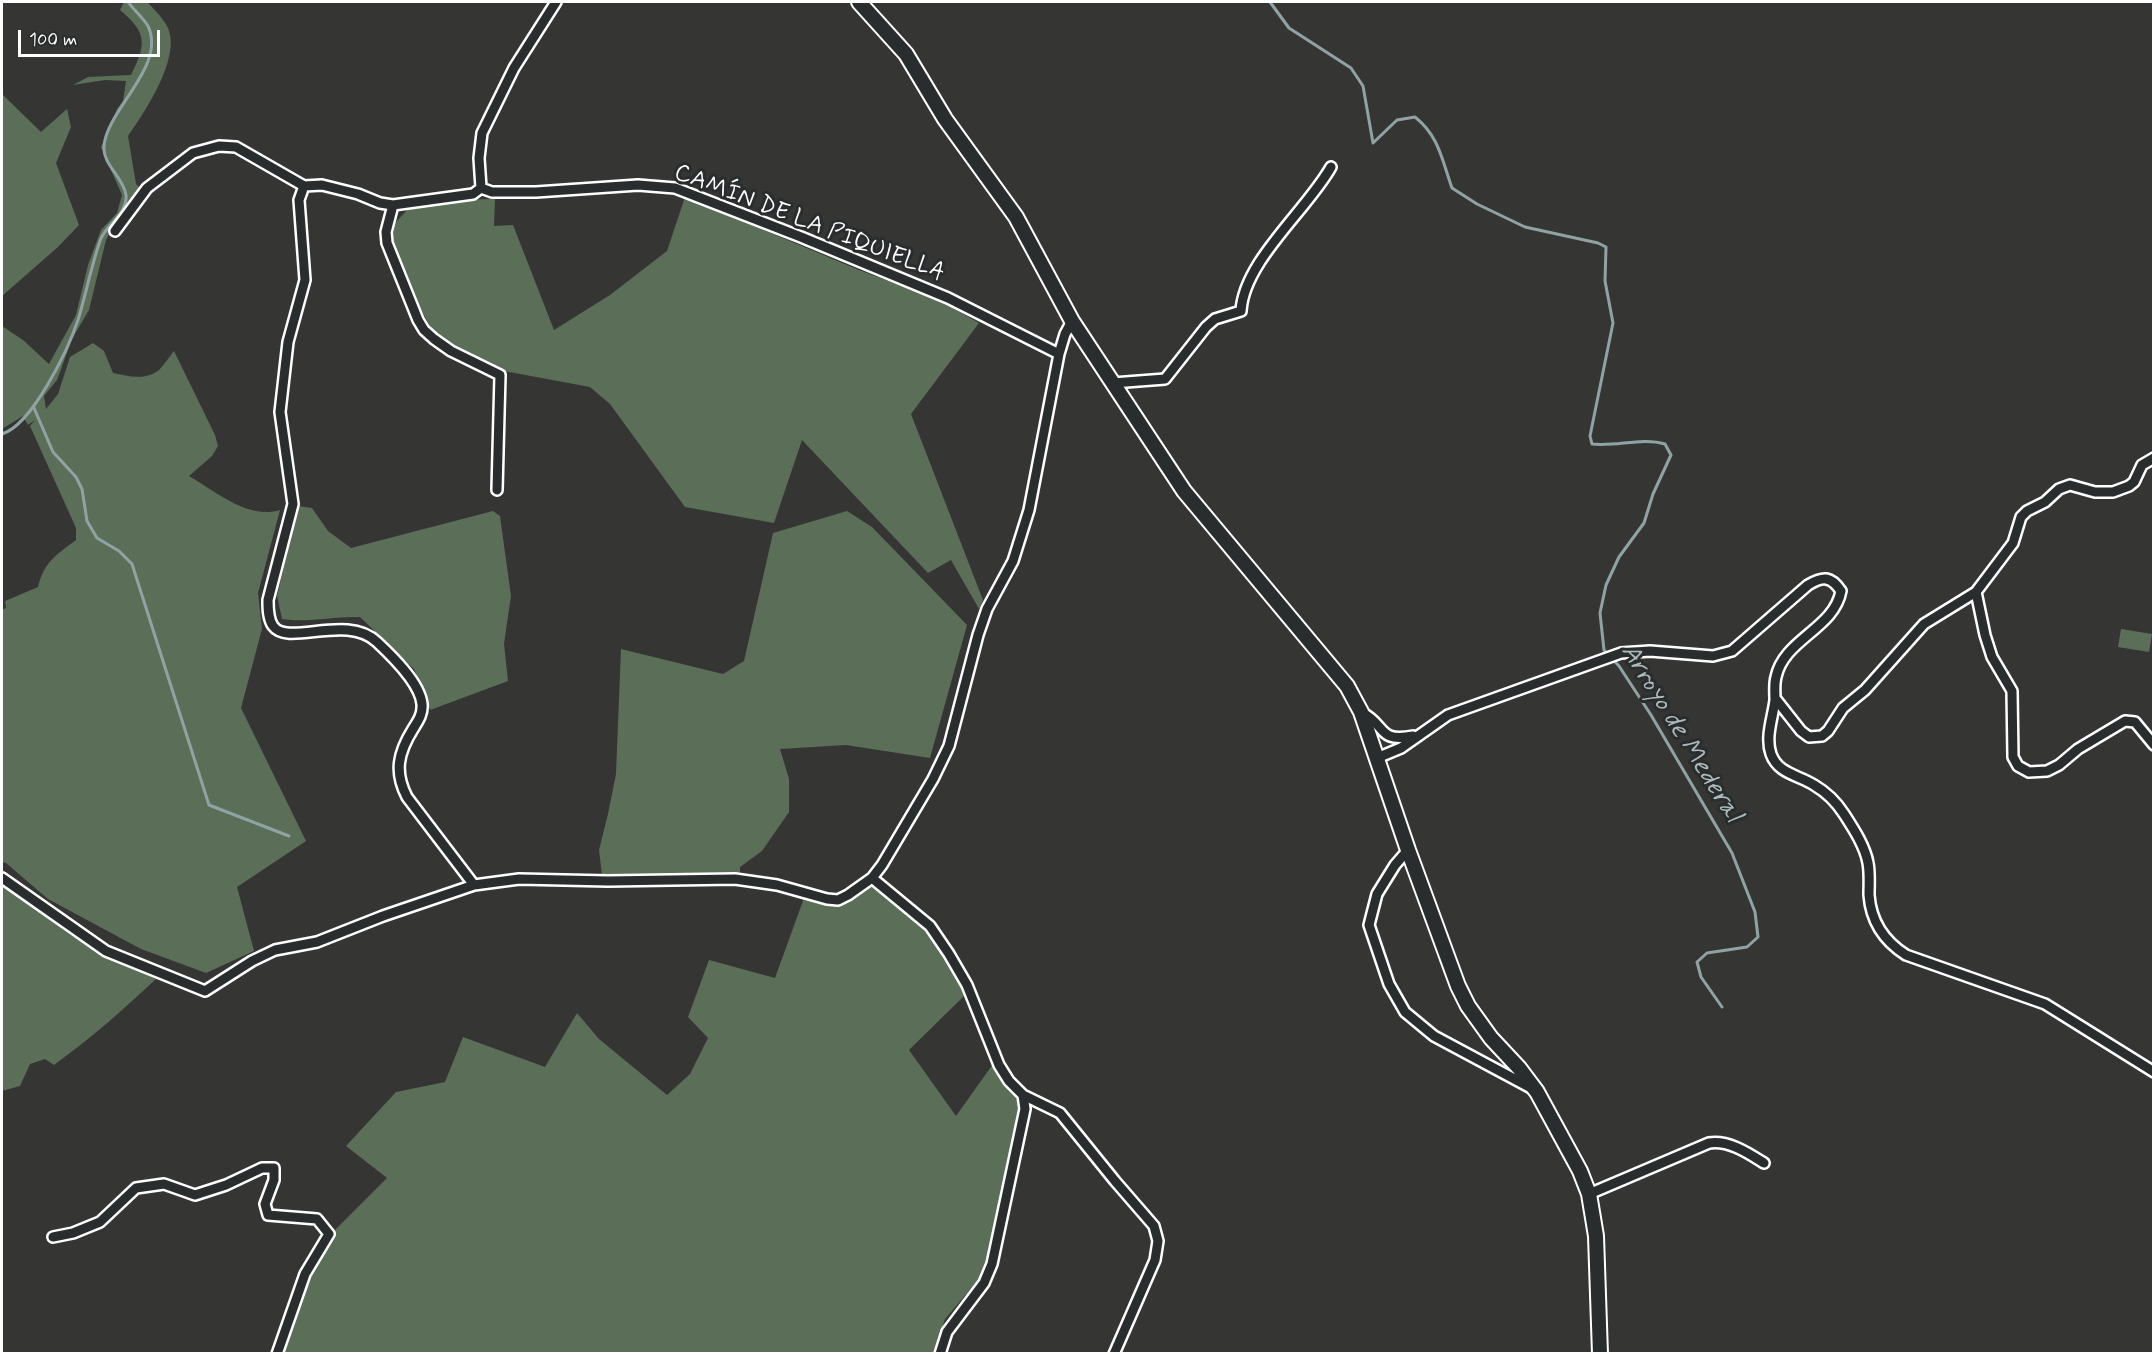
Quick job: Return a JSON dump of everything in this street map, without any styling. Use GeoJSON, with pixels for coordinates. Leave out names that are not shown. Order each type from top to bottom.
{"type":"FeatureCollection","features":[{"type":"Feature","properties":{"kind":"street"},"geometry":{"type":"LineString","coordinates":[[481,188],[479,158],[482,133],[514,68],[556,2]]}},
{"type":"Feature","properties":{"kind":"street"},"geometry":{"type":"LineString","coordinates":[[859,2],[906,54],[945,120],[1016,218],[1072,321],[1184,491],[1347,686],[1361,712],[1441,945],[1468,1006],[1537,1092],[1581,1171],[1589,1194],[1596,1236],[1600,1353]]}},
{"type":"Feature","properties":{"kind":"street","name":"CAMÍN DE LA PIQUIELLA"},"geometry":{"type":"LineString","coordinates":[[116,231],[147,188],[193,153],[219,146],[236,147],[304,186],[322,185],[393,205],[473,194],[481,188],[492,192],[536,192],[638,185],[675,188],[948,298],[1059,354]]}},
{"type":"Feature","properties":{"kind":"street"},"geometry":{"type":"LineString","coordinates":[[1113,383],[1165,379],[1206,327],[1215,319],[1241,311],[1241,302],[1254,273],[1331,167]]}},
{"type":"Feature","properties":{"kind":"street"},"geometry":{"type":"LineString","coordinates":[[304,186],[299,200],[305,280],[288,342],[280,412],[293,504],[270,589],[269,615],[273,627],[282,633],[357,630],[375,640],[401,667],[419,691],[422,712],[402,749],[399,766],[400,783],[407,797],[474,885]]}},
{"type":"Feature","properties":{"kind":"street"},"geometry":{"type":"LineString","coordinates":[[393,205],[386,232],[387,243],[424,330],[442,345],[500,375],[497,490]]}},
{"type":"Feature","properties":{"kind":"street"},"geometry":{"type":"LineString","coordinates":[[2,878],[106,951],[205,991],[252,961],[275,950],[317,942],[382,916],[474,885],[519,879],[608,881],[735,879],[777,885],[827,899],[838,900],[848,895],[872,878],[882,865],[933,779],[949,746],[978,635],[987,609],[1013,561],[1029,510],[1059,354],[1072,321]]}},
{"type":"Feature","properties":{"kind":"street"},"geometry":{"type":"LineString","coordinates":[[1775,698],[1801,731],[1809,737],[1822,736],[1828,731],[1843,708],[1865,690],[1924,624],[1976,592],[2013,543],[2021,517],[2027,511],[2045,502],[2059,489],[2070,485],[2096,492],[2113,492],[2129,486],[2134,482],[2142,465],[2154,458]]}},
{"type":"Feature","properties":{"kind":"street"},"geometry":{"type":"LineString","coordinates":[[1375,753],[1401,748],[1448,716],[1621,653],[1643,651],[1722,655],[1732,651],[1746,640],[1808,585],[1818,579],[1835,582],[1841,591],[1839,601],[1831,614],[1789,651],[1781,662],[1776,678],[1768,742],[1771,755],[1778,765],[1788,773],[1814,784],[1827,794],[1842,811],[1860,842],[1868,862],[1870,899],[1873,917],[1879,930],[1893,946],[1906,955],[2045,1004],[2154,1072]]}},
{"type":"Feature","properties":{"kind":"street"},"geometry":{"type":"LineString","coordinates":[[1976,592],[1992,657],[2012,691],[2013,757],[2018,766],[2030,772],[2047,771],[2125,721],[2135,722],[2154,745]]}},
{"type":"Feature","properties":{"kind":"street"},"geometry":{"type":"LineString","coordinates":[[1361,712],[1374,721],[1389,737],[1399,739],[1418,735]]}},
{"type":"Feature","properties":{"kind":"street"},"geometry":{"type":"LineString","coordinates":[[1375,753],[1389,737]]}},
{"type":"Feature","properties":{"kind":"street"},"geometry":{"type":"LineString","coordinates":[[1408,850],[1395,865],[1377,894],[1368,925],[1389,984],[1405,1012],[1434,1036],[1537,1092]]}},
{"type":"Feature","properties":{"kind":"street"},"geometry":{"type":"LineString","coordinates":[[872,878],[930,926],[968,985],[999,1065],[1009,1080],[1023,1095],[1060,1113],[1154,1226],[1158,1241],[1155,1260],[1114,1353]]}},
{"type":"Feature","properties":{"kind":"street"},"geometry":{"type":"LineString","coordinates":[[940,1353],[947,1332],[984,1283],[992,1264],[1025,1109],[1023,1095]]}},
{"type":"Feature","properties":{"kind":"street"},"geometry":{"type":"LineString","coordinates":[[1589,1194],[1709,1143],[1717,1142],[1744,1151],[1764,1163]]}},
{"type":"Feature","properties":{"kind":"street"},"geometry":{"type":"LineString","coordinates":[[53,1237],[73,1233],[100,1222],[136,1188],[164,1184],[195,1195],[226,1185],[262,1168],[274,1168],[274,1180],[265,1204],[268,1215],[318,1219],[329,1234],[305,1274],[277,1353]]}},
{"type":"Feature","properties":{"kind":"green space"},"geometry":{"type":"Polygon","coordinates":[[[124,2],[147,2],[166,24],[171,40],[166,69],[152,99],[128,136],[136,184],[149,197],[138,209],[114,225],[106,240],[89,310],[72,339],[57,380],[44,396],[46,409],[58,394],[70,357],[93,343],[104,351],[113,373],[130,376],[142,377],[154,373],[161,368],[174,351],[215,435],[218,446],[212,456],[189,476],[244,508],[268,512],[280,510],[258,593],[262,629],[241,708],[306,841],[237,887],[254,951],[206,973],[141,949],[48,899],[2,862],[2,610],[6,608],[5,601],[38,587],[47,565],[76,540],[76,528],[30,426],[35,420],[28,425],[23,416],[2,429],[2,326],[23,340],[49,364],[76,315],[88,265],[101,230],[117,213],[122,195],[101,147],[117,109],[123,101],[126,81],[105,80],[73,85],[88,77],[131,75],[140,55],[142,40],[136,26],[120,10],[124,2]]]}},
{"type":"Feature","properties":{"kind":"green space"},"geometry":{"type":"Polygon","coordinates":[[[2,94],[41,132],[67,109],[71,127],[56,163],[79,225],[58,247],[2,296],[2,94]]]}},
{"type":"Feature","properties":{"kind":"green space"},"geometry":{"type":"Polygon","coordinates":[[[685,197],[859,270],[939,300],[979,323],[911,414],[983,600],[979,609],[951,560],[928,573],[802,440],[774,523],[685,507],[610,404],[590,387],[504,371],[463,351],[440,336],[430,326],[420,308],[391,239],[396,222],[407,210],[452,200],[495,199],[494,226],[513,225],[554,330],[610,295],[667,251],[685,197]]]}},
{"type":"Feature","properties":{"kind":"green space"},"geometry":{"type":"Polygon","coordinates":[[[298,506],[312,508],[328,531],[351,548],[493,511],[500,516],[511,596],[504,644],[508,681],[430,710],[414,669],[360,617],[282,619],[277,596],[298,506]]]}},
{"type":"Feature","properties":{"kind":"green space"},"geometry":{"type":"Polygon","coordinates":[[[847,511],[872,527],[967,625],[930,758],[846,745],[780,749],[789,779],[789,812],[762,851],[740,867],[740,873],[602,875],[599,850],[616,774],[621,649],[723,674],[744,661],[773,533],[847,511]]]}},
{"type":"Feature","properties":{"kind":"green space"},"geometry":{"type":"Polygon","coordinates":[[[2121,629],[2152,634],[2149,652],[2118,647],[2121,629]]]}},
{"type":"Feature","properties":{"kind":"green space"},"geometry":{"type":"Polygon","coordinates":[[[2,885],[69,934],[107,957],[156,979],[106,1024],[54,1065],[45,1059],[30,1064],[20,1086],[2,1091],[2,885]]]}},
{"type":"Feature","properties":{"kind":"green space"},"geometry":{"type":"Polygon","coordinates":[[[872,886],[927,930],[966,992],[909,1050],[956,1116],[993,1064],[1015,1095],[1020,1107],[988,1261],[980,1278],[945,1319],[934,1353],[284,1354],[303,1289],[335,1230],[387,1178],[346,1146],[396,1092],[445,1082],[463,1037],[545,1067],[577,1013],[599,1039],[667,1095],[690,1074],[708,1038],[688,1017],[709,960],[775,978],[804,898],[839,904],[872,886]]]}},
{"type":"Feature","properties":{"kind":"waterway"},"geometry":{"type":"LineString","coordinates":[[2,434],[25,417],[48,385],[78,320],[100,241],[126,202],[124,189],[106,159],[104,146],[115,117],[143,72],[150,56],[152,41],[148,26],[128,2]]}},
{"type":"Feature","properties":{"kind":"waterway","name":"Arroyo de Mederal"},"geometry":{"type":"LineString","coordinates":[[1270,2],[1289,28],[1351,68],[1363,86],[1373,143],[1397,120],[1415,117],[1435,140],[1452,188],[1477,204],[1525,227],[1598,243],[1606,247],[1605,281],[1613,323],[1590,436],[1592,444],[1656,442],[1665,444],[1671,455],[1653,494],[1644,523],[1619,557],[1606,585],[1600,613],[1604,650],[1619,666],[1651,715],[1732,853],[1755,912],[1758,937],[1747,947],[1707,953],[1697,962],[1701,977],[1722,1007]]}},
{"type":"Feature","properties":{"kind":"waterway"},"geometry":{"type":"LineString","coordinates":[[34,408],[53,452],[76,477],[82,489],[87,521],[97,538],[119,551],[132,564],[209,805],[289,836]]}}]}
